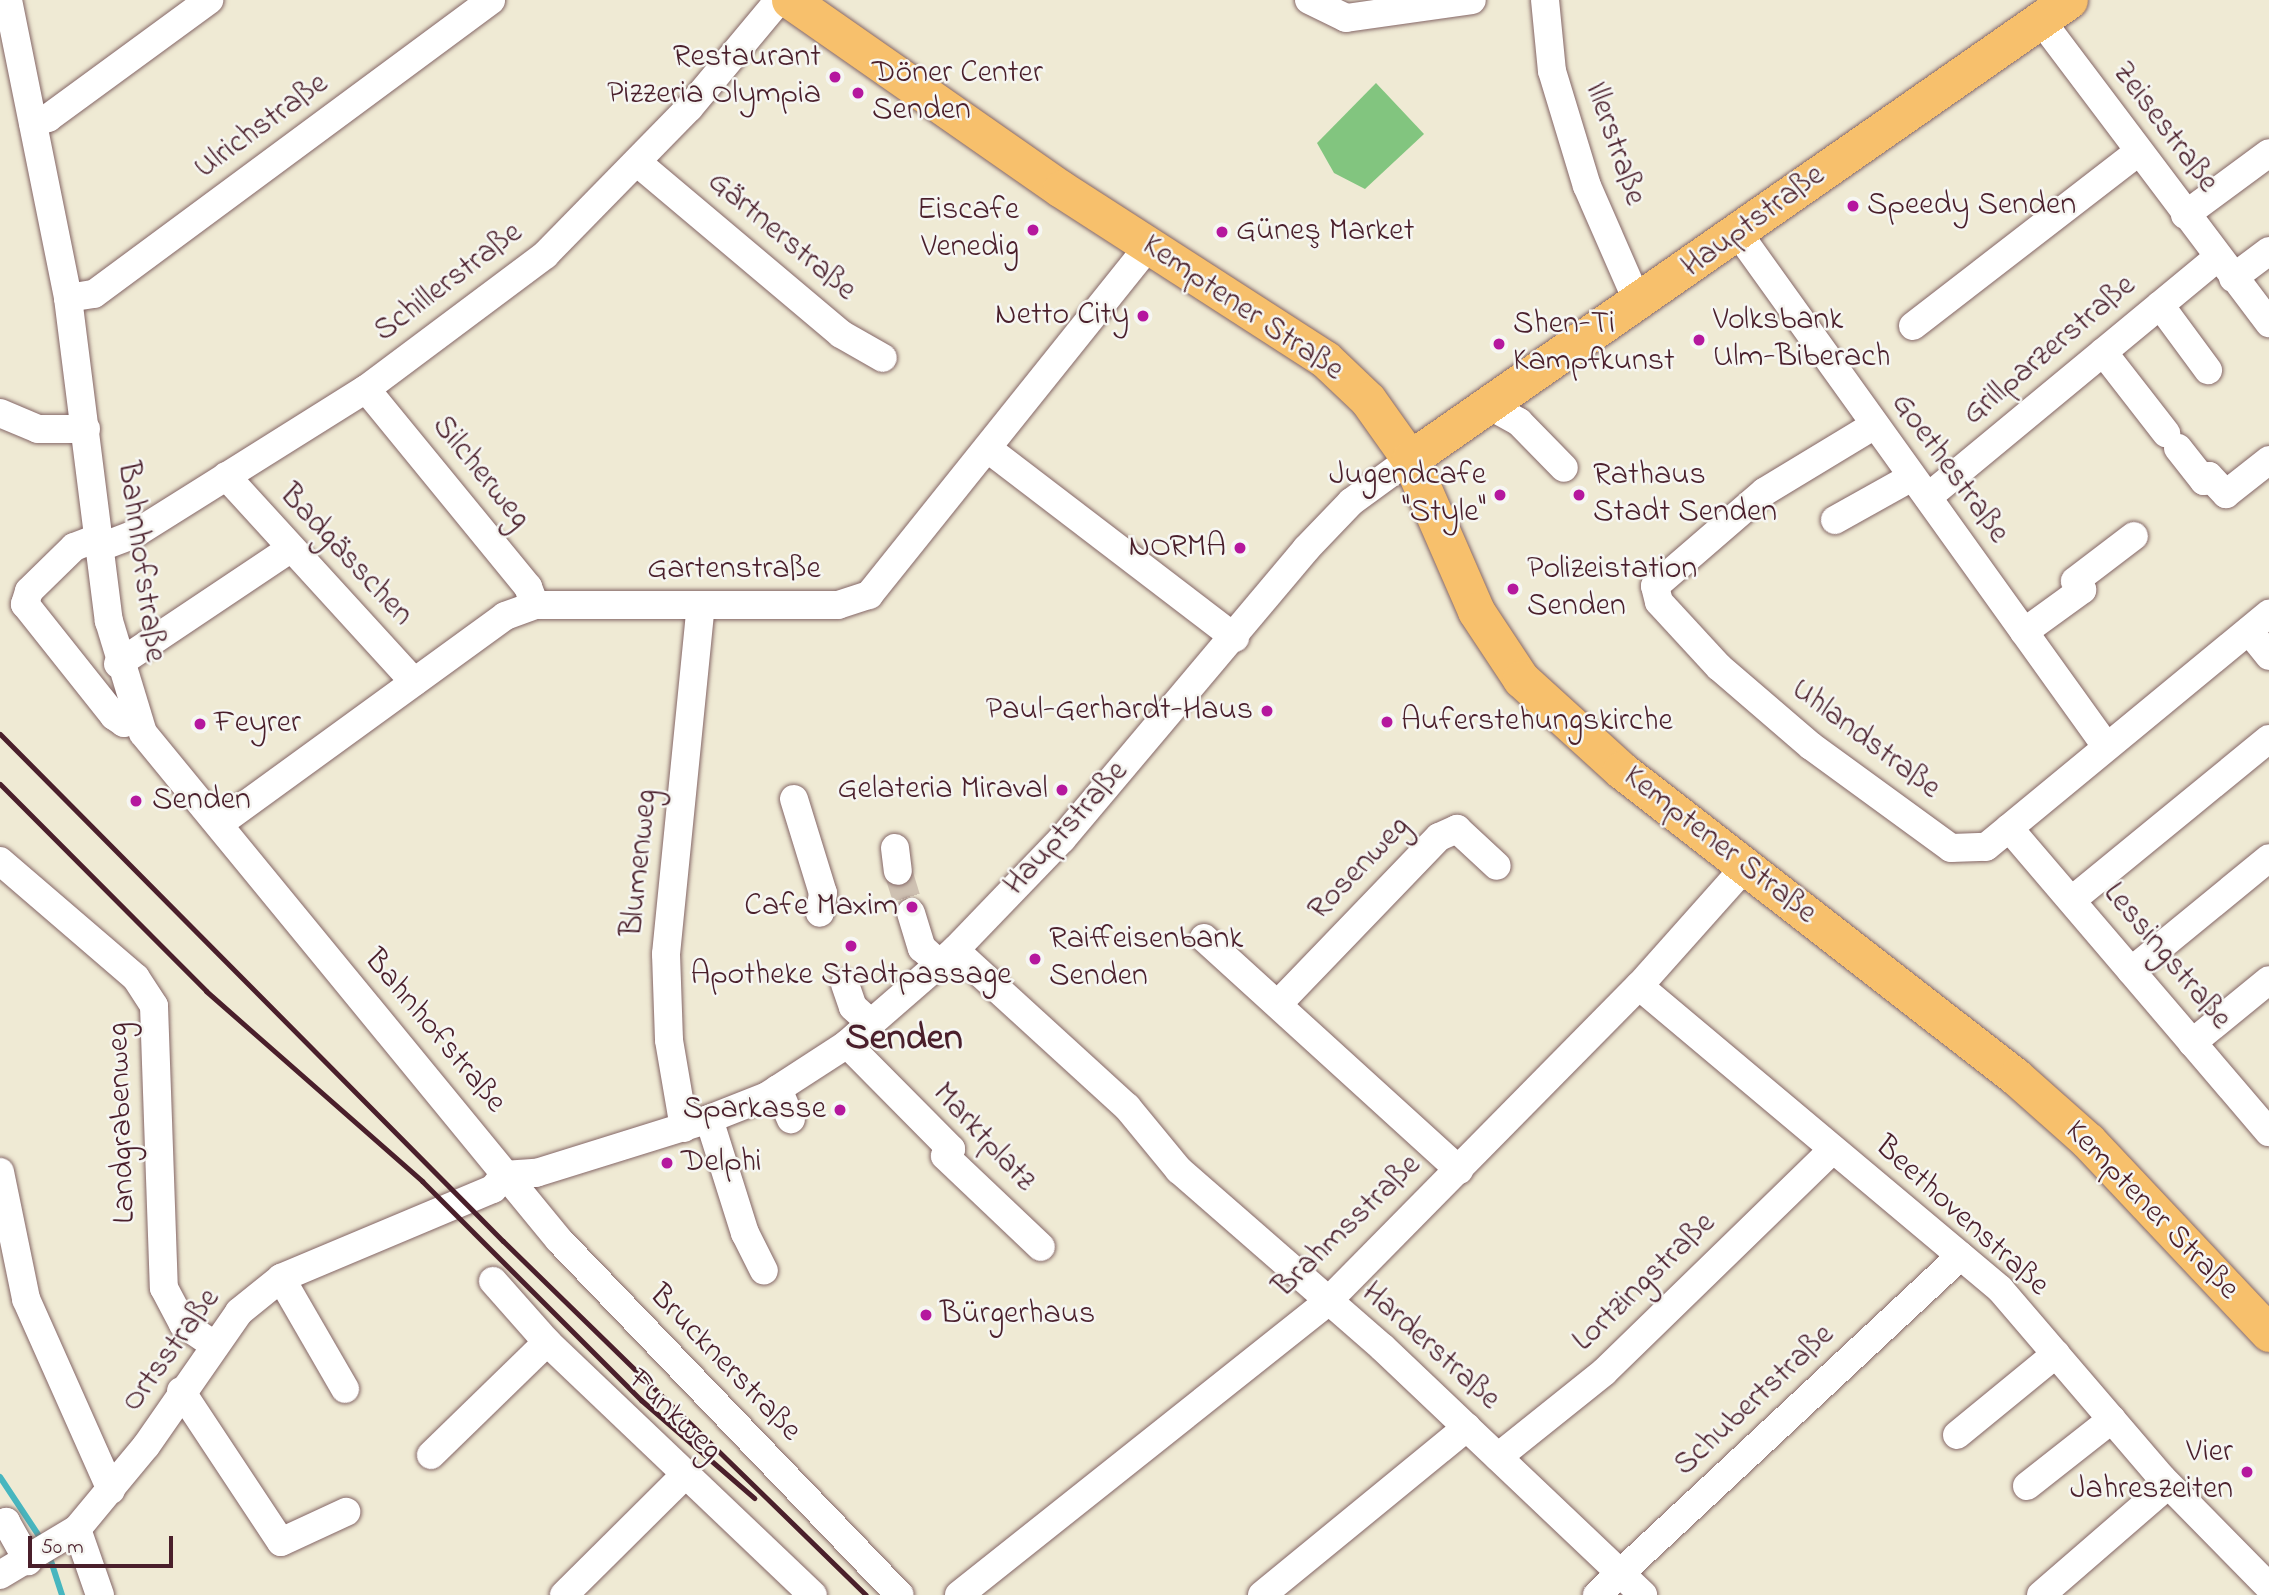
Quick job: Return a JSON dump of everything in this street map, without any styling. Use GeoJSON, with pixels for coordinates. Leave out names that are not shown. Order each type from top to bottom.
{"type":"FeatureCollection","features":[{"type":"Feature","properties":{"kind":"main road","name":"Kemptener Straße"},"geometry":{"type":"LineString","coordinates":[[790,0],[1149,246],[1325,359],[1368,400],[1410,459],[1476,611],[1521,679],[1621,770],[2057,1113],[2269,1333]]}},
{"type":"Feature","properties":{"kind":"main road","name":"Hauptstraße"},"geometry":{"type":"LineString","coordinates":[[1410,459],[1492,407],[1639,305],[2054,10]]}},
{"type":"Feature","properties":{"kind":"street"},"geometry":{"type":"LineString","coordinates":[[33,123],[48,118],[209,0]]}},
{"type":"Feature","properties":{"kind":"street","name":"Ulrichstraße"},"geometry":{"type":"LineString","coordinates":[[68,298],[94,294],[491,0]]}},
{"type":"Feature","properties":{"kind":"street","name":"Schillerstraße"},"geometry":{"type":"LineString","coordinates":[[136,720],[124,723],[114,716],[25,604],[29,591],[75,547],[133,535],[366,389],[545,255],[638,163],[779,0]]}},
{"type":"Feature","properties":{"kind":"street"},"geometry":{"type":"LineString","coordinates":[[1309,0],[1346,18],[1472,0]]}},
{"type":"Feature","properties":{"kind":"street","name":"Illerstraße"},"geometry":{"type":"LineString","coordinates":[[1545,0],[1552,71],[1583,173],[1639,305]]}},
{"type":"Feature","properties":{"kind":"street","name":"Bahnhofstraße"},"geometry":{"type":"LineString","coordinates":[[12,1],[68,298],[109,621],[96,633],[104,661],[119,669],[136,720],[504,1175]]}},
{"type":"Feature","properties":{"kind":"street","name":"Zeisestraße"},"geometry":{"type":"LineString","coordinates":[[2054,10],[2138,152],[2269,323]]}},
{"type":"Feature","properties":{"kind":"street"},"geometry":{"type":"LineString","coordinates":[[1913,326],[2138,152]]}},
{"type":"Feature","properties":{"kind":"street"},"geometry":{"type":"LineString","coordinates":[[2185,215],[2269,153]]}},
{"type":"Feature","properties":{"kind":"street","name":"Gärtnerstraße"},"geometry":{"type":"LineString","coordinates":[[638,163],[852,342],[883,358]]}},
{"type":"Feature","properties":{"kind":"street","name":"Goethestraße"},"geometry":{"type":"LineString","coordinates":[[1738,233],[1873,426],[2106,746]]}},
{"type":"Feature","properties":{"kind":"street","name":"Gartenstraße"},"geometry":{"type":"LineString","coordinates":[[219,824],[505,616],[535,605],[838,605],[870,595],[1149,246]]}},
{"type":"Feature","properties":{"kind":"street"},"geometry":{"type":"LineString","coordinates":[[2225,268],[2269,251]]}},
{"type":"Feature","properties":{"kind":"street","name":"Grillparzerstraße"},"geometry":{"type":"LineString","coordinates":[[1835,520],[1920,487],[2103,352],[2160,305],[2225,268]]}},
{"type":"Feature","properties":{"kind":"street"},"geometry":{"type":"LineString","coordinates":[[2160,305],[2208,370]]}},
{"type":"Feature","properties":{"kind":"street"},"geometry":{"type":"LineString","coordinates":[[2103,352],[2204,481],[2210,476],[2225,494],[2269,460]]}},
{"type":"Feature","properties":{"kind":"street","name":"Silcherweg"},"geometry":{"type":"LineString","coordinates":[[366,389],[528,587],[535,605]]}},
{"type":"Feature","properties":{"kind":"street"},"geometry":{"type":"LineString","coordinates":[[1492,407],[1519,422],[1564,468]]}},
{"type":"Feature","properties":{"kind":"street"},"geometry":{"type":"LineString","coordinates":[[0,412],[38,429],[86,429]]}},
{"type":"Feature","properties":{"kind":"street","name":"Uhlandstraße"},"geometry":{"type":"LineString","coordinates":[[1873,426],[1764,492],[1656,586],[1659,602],[1719,667],[1802,739],[1951,848],[1986,847],[2259,622]]}},
{"type":"Feature","properties":{"kind":"street"},"geometry":{"type":"LineString","coordinates":[[988,449],[1235,638]]}},
{"type":"Feature","properties":{"kind":"street","name":"Hauptstraße"},"geometry":{"type":"LineString","coordinates":[[504,1175],[536,1173],[697,1124],[778,1089],[848,1044],[947,957],[1077,821],[1351,502],[1410,459]]}},
{"type":"Feature","properties":{"kind":"street","name":"Badgässchen"},"geometry":{"type":"LineString","coordinates":[[226,476],[414,682]]}},
{"type":"Feature","properties":{"kind":"street"},"geometry":{"type":"LineString","coordinates":[[2024,632],[2082,590],[2075,582],[2134,536]]}},
{"type":"Feature","properties":{"kind":"street"},"geometry":{"type":"LineString","coordinates":[[119,669],[291,548]]}},
{"type":"Feature","properties":{"kind":"street","name":"Blumenweg"},"geometry":{"type":"LineString","coordinates":[[701,606],[666,954],[669,1040],[697,1124],[764,1271]]}},
{"type":"Feature","properties":{"kind":"street"},"geometry":{"type":"LineString","coordinates":[[2259,622],[2269,656]]}},
{"type":"Feature","properties":{"kind":"street"},"geometry":{"type":"LineString","coordinates":[[2072,900],[2269,739]]}},
{"type":"Feature","properties":{"kind":"street"},"geometry":{"type":"LineString","coordinates":[[794,799],[823,893],[821,913]]}},
{"type":"Feature","properties":{"kind":"street","name":"Rosenweg"},"geometry":{"type":"LineString","coordinates":[[1280,1002],[1439,837],[1457,828],[1497,866]]}},
{"type":"Feature","properties":{"kind":"street","name":"Lessingstraße"},"geometry":{"type":"LineString","coordinates":[[2008,828],[2192,1043],[2266,1124]]}},
{"type":"Feature","properties":{"kind":"street"},"geometry":{"type":"LineString","coordinates":[[2131,971],[2269,858]]}},
{"type":"Feature","properties":{"kind":"street","name":"Landgrabenweg"},"geometry":{"type":"LineString","coordinates":[[0,861],[136,978],[154,1006],[164,1288],[183,1324],[214,1345]]}},
{"type":"Feature","properties":{"kind":"street","name":"Brahmsstraße"},"geometry":{"type":"LineString","coordinates":[[959,1595],[1328,1301],[1639,986],[1745,867]]}},
{"type":"Feature","properties":{"kind":"street","name":"Harderstraße"},"geometry":{"type":"LineString","coordinates":[[911,913],[922,948],[947,957],[1127,1107],[1178,1170],[1467,1427],[1643,1595]]}},
{"type":"Feature","properties":{"kind":"street"},"geometry":{"type":"LineString","coordinates":[[1204,937],[1280,1002],[1459,1170]]}},
{"type":"Feature","properties":{"kind":"street"},"geometry":{"type":"LineString","coordinates":[[2192,1043],[2269,980]]}},
{"type":"Feature","properties":{"kind":"street"},"geometry":{"type":"LineString","coordinates":[[845,984],[853,1007],[872,1024]]}},
{"type":"Feature","properties":{"kind":"street","name":"Beethovenstraße"},"geometry":{"type":"LineString","coordinates":[[1639,986],[2000,1289],[2168,1485],[2269,1587]]}},
{"type":"Feature","properties":{"kind":"street","name":"Marktplatz"},"geometry":{"type":"LineString","coordinates":[[848,1044],[951,1149],[945,1156],[1041,1247]]}},
{"type":"Feature","properties":{"kind":"street"},"geometry":{"type":"LineString","coordinates":[[778,1089],[791,1119]]}},
{"type":"Feature","properties":{"kind":"street","name":"Lortzingstraße"},"geometry":{"type":"LineString","coordinates":[[1498,1457],[1604,1372],[1832,1150]]}},
{"type":"Feature","properties":{"kind":"street"},"geometry":{"type":"LineString","coordinates":[[0,1172],[26,1299],[111,1490]]}},
{"type":"Feature","properties":{"kind":"street","name":"Ortsstraße"},"geometry":{"type":"LineString","coordinates":[[0,1576],[67,1536],[111,1490],[239,1312],[281,1279],[493,1189],[504,1175]]}},
{"type":"Feature","properties":{"kind":"street","name":"Brucknerstraße"},"geometry":{"type":"LineString","coordinates":[[504,1175],[687,1378],[900,1595]]}},
{"type":"Feature","properties":{"kind":"street","name":"Schubertstraße"},"geometry":{"type":"LineString","coordinates":[[1597,1595],[1960,1256]]}},
{"type":"Feature","properties":{"kind":"street"},"geometry":{"type":"LineString","coordinates":[[281,1279],[345,1389]]}},
{"type":"Feature","properties":{"kind":"street","name":"Funkweg"},"geometry":{"type":"LineString","coordinates":[[493,1281],[547,1342],[684,1476],[813,1595]]}},
{"type":"Feature","properties":{"kind":"street"},"geometry":{"type":"LineString","coordinates":[[431,1455],[547,1342]]}},
{"type":"Feature","properties":{"kind":"street"},"geometry":{"type":"LineString","coordinates":[[1957,1436],[2056,1354]]}},
{"type":"Feature","properties":{"kind":"street"},"geometry":{"type":"LineString","coordinates":[[181,1391],[281,1542],[346,1512]]}},
{"type":"Feature","properties":{"kind":"street"},"geometry":{"type":"LineString","coordinates":[[2027,1486],[2112,1419]]}},
{"type":"Feature","properties":{"kind":"street"},"geometry":{"type":"LineString","coordinates":[[1262,1595],[1467,1427]]}},
{"type":"Feature","properties":{"kind":"street"},"geometry":{"type":"LineString","coordinates":[[564,1595],[684,1476]]}},
{"type":"Feature","properties":{"kind":"street"},"geometry":{"type":"LineString","coordinates":[[2041,1595],[2168,1485]]}},
{"type":"Feature","properties":{"kind":"street"},"geometry":{"type":"LineString","coordinates":[[0,1525],[6,1522],[30,1560]]}},
{"type":"Feature","properties":{"kind":"street"},"geometry":{"type":"LineString","coordinates":[[67,1536],[100,1595]]}},
{"type":"Feature","properties":{"kind":"green space"},"geometry":{"type":"Polygon","coordinates":[[[1376,83],[1424,134],[1365,189],[1334,173],[1317,143],[1376,83]]]}},
{"type":"Feature","properties":{"kind":"waterway"},"geometry":{"type":"LineString","coordinates":[[0,1477],[43,1542]]}},
{"type":"Feature","properties":{"kind":"waterway"},"geometry":{"type":"LineString","coordinates":[[49,1555],[62,1595]]}},
{"type":"Feature","properties":{"kind":"tunnel"},"geometry":{"type":"LineString","coordinates":[[898,871],[911,913]]}},
{"type":"Feature","properties":{"kind":"railway"},"geometry":{"type":"LineString","coordinates":[[0,734],[503,1241],[866,1595]]}},
{"type":"Feature","properties":{"kind":"railway"},"geometry":{"type":"LineString","coordinates":[[0,784],[206,991],[422,1181],[641,1400],[754,1498]]}},
{"type":"Feature","properties":{"kind":"place","name":"Restaurant Pizzeria Olympia"},"geometry":{"type":"Point","coordinates":[835,77]}},
{"type":"Feature","properties":{"kind":"place","name":"Döner Center Senden"},"geometry":{"type":"Point","coordinates":[858,93]}},
{"type":"Feature","properties":{"kind":"place","name":"Speedy Senden"},"geometry":{"type":"Point","coordinates":[1853,206]}},
{"type":"Feature","properties":{"kind":"place","name":"Eiscafe Venedig"},"geometry":{"type":"Point","coordinates":[1033,230]}},
{"type":"Feature","properties":{"kind":"place","name":"Güneş Market"},"geometry":{"type":"Point","coordinates":[1222,232]}},
{"type":"Feature","properties":{"kind":"place","name":"Netto City"},"geometry":{"type":"Point","coordinates":[1143,316]}},
{"type":"Feature","properties":{"kind":"place","name":"Volksbank Ulm-Biberach"},"geometry":{"type":"Point","coordinates":[1699,340]}},
{"type":"Feature","properties":{"kind":"place","name":"Shen-Ti Kampfkunst"},"geometry":{"type":"Point","coordinates":[1499,344]}},
{"type":"Feature","properties":{"kind":"place","name":"Jugendcafe \"Style\""},"geometry":{"type":"Point","coordinates":[1500,495]}},
{"type":"Feature","properties":{"kind":"place","name":"Rathaus Stadt Senden"},"geometry":{"type":"Point","coordinates":[1579,495]}},
{"type":"Feature","properties":{"kind":"place","name":"NORMA"},"geometry":{"type":"Point","coordinates":[1240,548]}},
{"type":"Feature","properties":{"kind":"place","name":"Polizeistation Senden"},"geometry":{"type":"Point","coordinates":[1513,589]}},
{"type":"Feature","properties":{"kind":"place","name":"Paul-Gerhardt-Haus"},"geometry":{"type":"Point","coordinates":[1267,711]}},
{"type":"Feature","properties":{"kind":"place","name":"Auferstehungskirche"},"geometry":{"type":"Point","coordinates":[1387,722]}},
{"type":"Feature","properties":{"kind":"place","name":"Feyrer"},"geometry":{"type":"Point","coordinates":[200,724]}},
{"type":"Feature","properties":{"kind":"place","name":"Gelateria Miraval"},"geometry":{"type":"Point","coordinates":[1062,790]}},
{"type":"Feature","properties":{"kind":"place","name":"Senden"},"geometry":{"type":"Point","coordinates":[136,801]}},
{"type":"Feature","properties":{"kind":"place","name":"Cafe Maxim"},"geometry":{"type":"Point","coordinates":[912,907]}},
{"type":"Feature","properties":{"kind":"place","name":"Apotheke Stadtpassage"},"geometry":{"type":"Point","coordinates":[851,946]}},
{"type":"Feature","properties":{"kind":"place","name":"Raiffeisenbank Senden"},"geometry":{"type":"Point","coordinates":[1035,959]}},
{"type":"Feature","properties":{"kind":"place","name":"Sparkasse"},"geometry":{"type":"Point","coordinates":[840,1110]}},
{"type":"Feature","properties":{"kind":"place","name":"Delphi"},"geometry":{"type":"Point","coordinates":[667,1163]}},
{"type":"Feature","properties":{"kind":"place","name":"Bürgerhaus"},"geometry":{"type":"Point","coordinates":[926,1315]}},
{"type":"Feature","properties":{"kind":"place","name":"Vier Jahreszeiten"},"geometry":{"type":"Point","coordinates":[2247,1472]}},
{"type":"Feature","properties":{"kind":"district","name":"Senden"},"geometry":{"type":"Point","coordinates":[904,1040]}}]}
